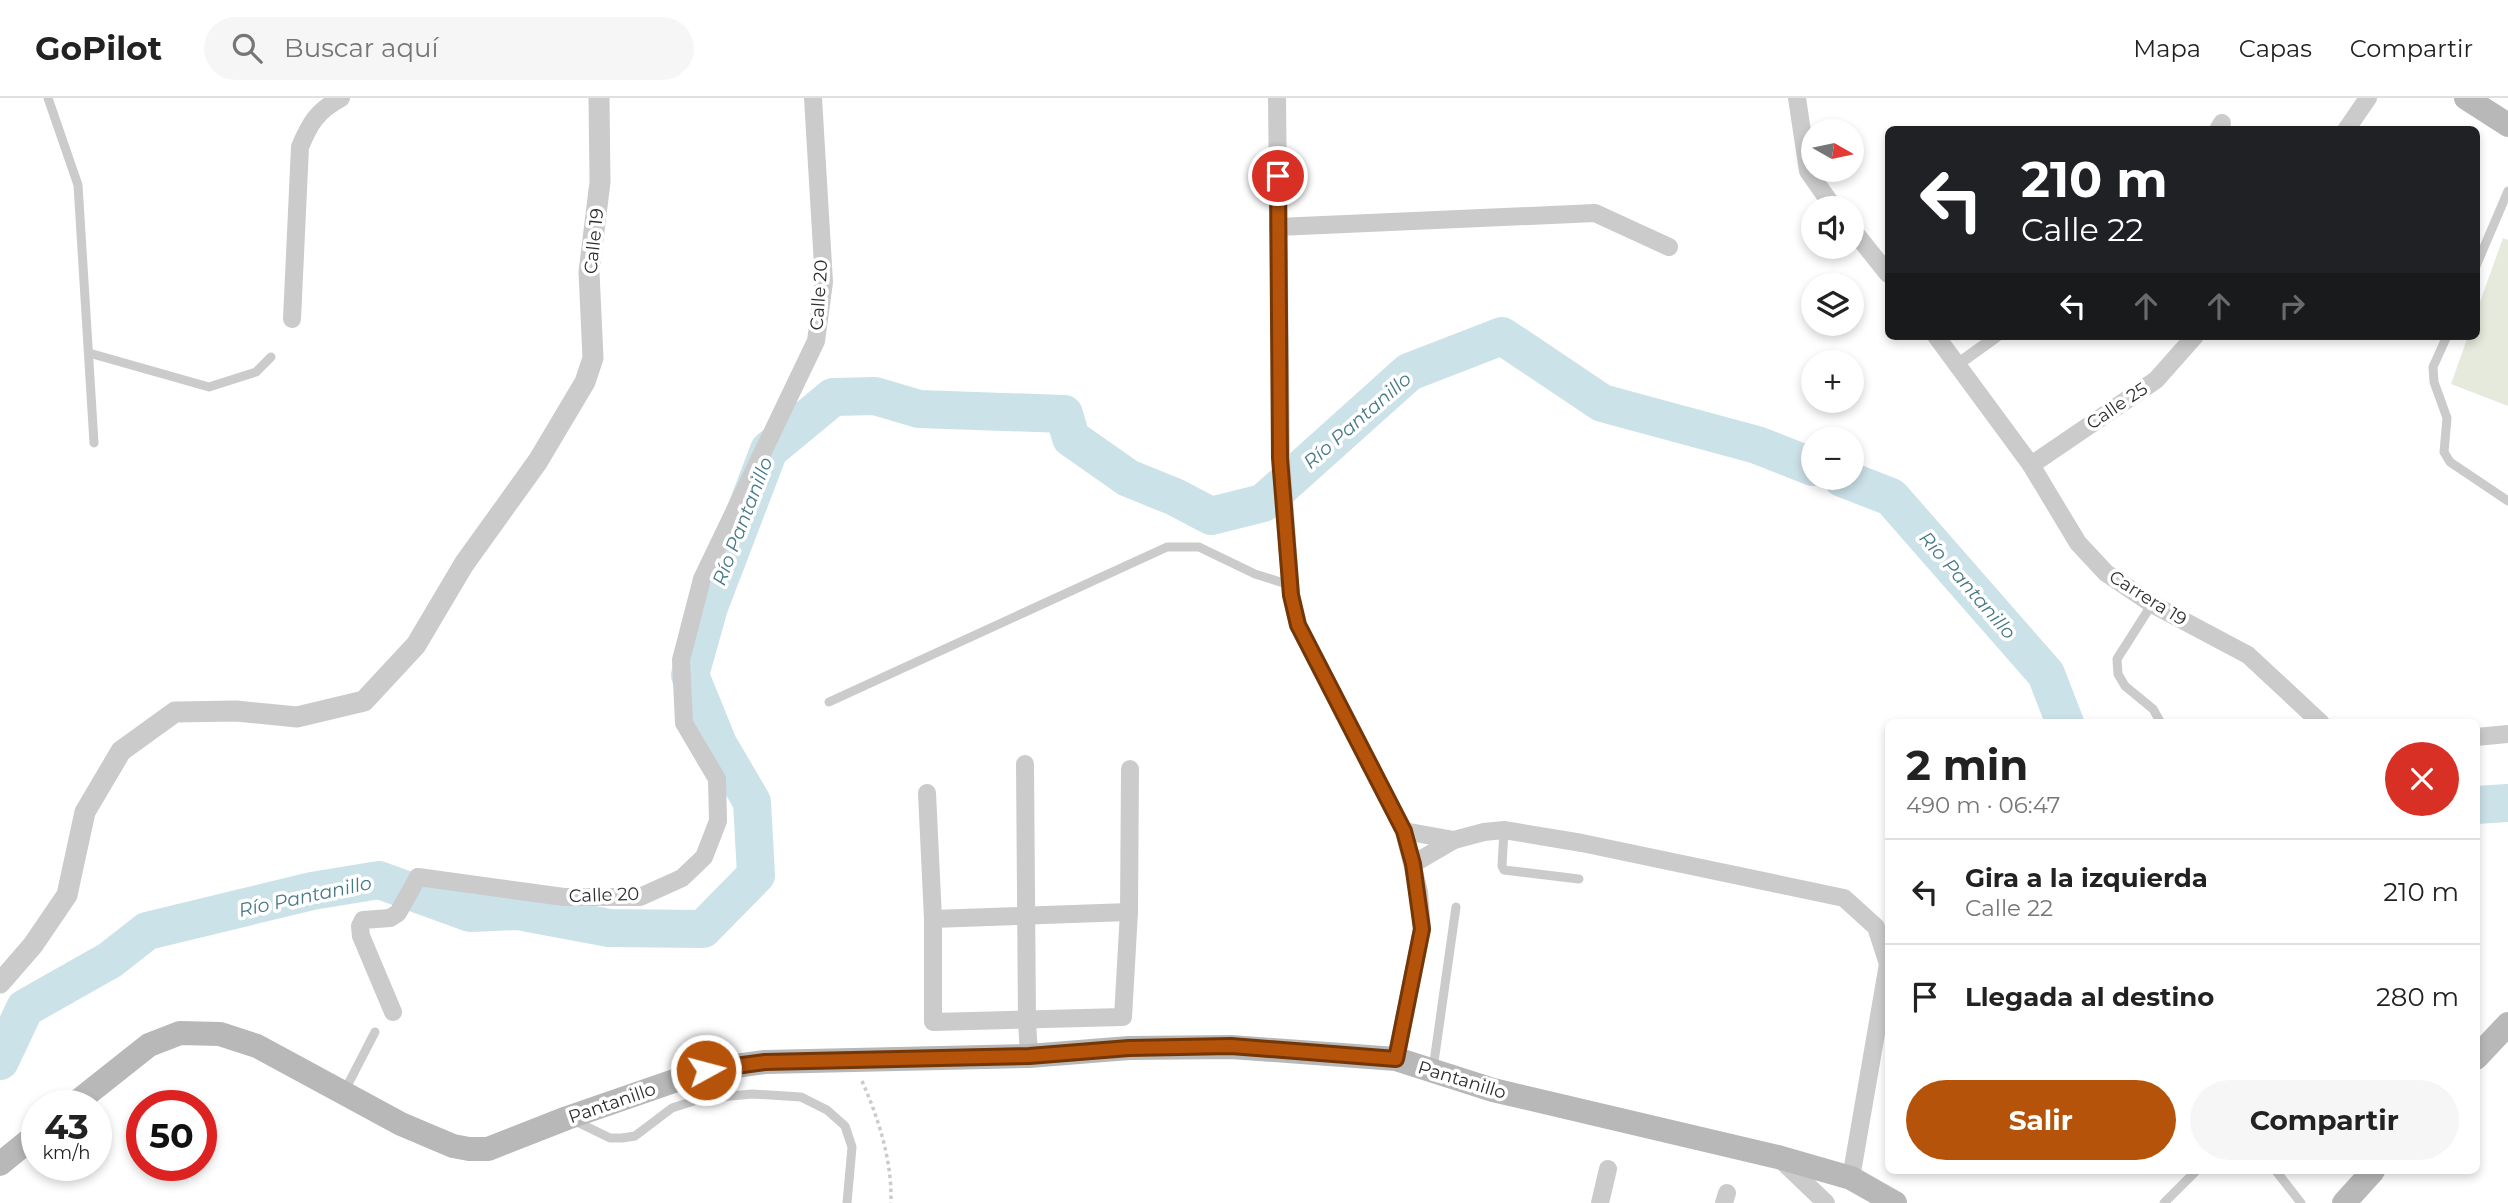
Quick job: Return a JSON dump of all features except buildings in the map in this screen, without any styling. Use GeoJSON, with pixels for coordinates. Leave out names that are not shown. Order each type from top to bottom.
{"type":"FeatureCollection","features":[{"type":"Feature","properties":{"kind":"main road"},"geometry":{"type":"LineString","coordinates":[[2466,98],[2508,125]]}},
{"type":"Feature","properties":{"kind":"main road"},"geometry":{"type":"LineString","coordinates":[[2480,1054],[2508,1024]]}},
{"type":"Feature","properties":{"kind":"main road","name":"Pantanillo"},"geometry":{"type":"LineString","coordinates":[[92,1090],[149,1045],[180,1033],[220,1034],[257,1046],[426,1136],[469,1149],[488,1149],[567,1118],[706,1070],[765,1062],[1029,1056],[1129,1048],[1231,1046],[1396,1059],[1493,1090],[1778,1157],[1851,1178],[1895,1203]]}},
{"type":"Feature","properties":{"kind":"main road"},"geometry":{"type":"LineString","coordinates":[[0,1164],[21,1147]]}},
{"type":"Feature","properties":{"kind":"main road"},"geometry":{"type":"LineString","coordinates":[[2344,1203],[2370,1174]]}},
{"type":"Feature","properties":{"kind":"street"},"geometry":{"type":"LineString","coordinates":[[292,319],[300,147],[309,124],[325,107],[341,98]]}},
{"type":"Feature","properties":{"kind":"street","name":"Calle 19"},"geometry":{"type":"LineString","coordinates":[[0,983],[33,945],[67,895],[85,812],[121,751],[175,712],[236,711],[296,717],[365,701],[416,645],[464,564],[538,461],[585,382],[593,358],[589,272],[600,181],[599,98]]}},
{"type":"Feature","properties":{"kind":"street","name":"Calle 20"},"geometry":{"type":"LineString","coordinates":[[393,1012],[361,936],[360,926],[363,920],[390,918],[398,913],[418,877],[564,897],[640,897],[682,878],[704,857],[718,821],[717,779],[684,723],[681,660],[702,579],[816,341],[824,282],[813,98]]}},
{"type":"Feature","properties":{"kind":"street"},"geometry":{"type":"LineString","coordinates":[[1277,98],[1280,458],[1290,584],[1298,625],[1404,831],[1413,864],[1422,929],[1396,1059]]}},
{"type":"Feature","properties":{"kind":"street"},"geometry":{"type":"LineString","coordinates":[[1797,98],[1808,171],[1826,196]]}},
{"type":"Feature","properties":{"kind":"street"},"geometry":{"type":"LineString","coordinates":[[2349,126],[2368,98]]}},
{"type":"Feature","properties":{"kind":"street"},"geometry":{"type":"LineString","coordinates":[[1278,227],[1595,213],[1669,247]]}},
{"type":"Feature","properties":{"kind":"street"},"geometry":{"type":"LineString","coordinates":[[1864,244],[1885,270]]}},
{"type":"Feature","properties":{"kind":"street","name":"Carrera 19"},"geometry":{"type":"LineString","coordinates":[[1939,340],[2031,465],[2078,543],[2106,573],[2152,604],[2248,655],[2317,719]]}},
{"type":"Feature","properties":{"kind":"street"},"geometry":{"type":"LineString","coordinates":[[1958,364],[1991,340]]}},
{"type":"Feature","properties":{"kind":"street","name":"Calle 25"},"geometry":{"type":"LineString","coordinates":[[2031,465],[2156,380],[2191,340]]}},
{"type":"Feature","properties":{"kind":"street"},"geometry":{"type":"LineString","coordinates":[[2480,737],[2508,734]]}},
{"type":"Feature","properties":{"kind":"street"},"geometry":{"type":"LineString","coordinates":[[1026,764],[1029,1056]]}},
{"type":"Feature","properties":{"kind":"street"},"geometry":{"type":"LineString","coordinates":[[926,793],[933,919],[933,1022],[1123,1017],[1129,912],[1130,769]]}},
{"type":"Feature","properties":{"kind":"street"},"geometry":{"type":"LineString","coordinates":[[1413,864],[1454,840],[1484,832],[1504,830],[1582,844],[1844,898],[1877,927],[1885,954]]}},
{"type":"Feature","properties":{"kind":"street"},"geometry":{"type":"LineString","coordinates":[[1404,831],[1454,840]]}},
{"type":"Feature","properties":{"kind":"street"},"geometry":{"type":"LineString","coordinates":[[933,919],[1129,912]]}},
{"type":"Feature","properties":{"kind":"street"},"geometry":{"type":"LineString","coordinates":[[1851,1178],[1885,981]]}},
{"type":"Feature","properties":{"kind":"street"},"geometry":{"type":"LineString","coordinates":[[1778,1157],[1826,1203]]}},
{"type":"Feature","properties":{"kind":"street"},"geometry":{"type":"LineString","coordinates":[[1600,1203],[1608,1169]]}},
{"type":"Feature","properties":{"kind":"lane"},"geometry":{"type":"LineString","coordinates":[[48,98],[78,185],[94,443]]}},
{"type":"Feature","properties":{"kind":"lane"},"geometry":{"type":"LineString","coordinates":[[2480,257],[2508,191]]}},
{"type":"Feature","properties":{"kind":"lane"},"geometry":{"type":"LineString","coordinates":[[2444,340],[2433,367],[2434,382],[2447,418],[2444,452],[2450,462],[2508,501]]}},
{"type":"Feature","properties":{"kind":"lane"},"geometry":{"type":"LineString","coordinates":[[89,353],[209,387],[256,372],[271,357]]}},
{"type":"Feature","properties":{"kind":"lane"},"geometry":{"type":"LineString","coordinates":[[829,702],[1167,547],[1199,547],[1255,574],[1290,584]]}},
{"type":"Feature","properties":{"kind":"lane"},"geometry":{"type":"LineString","coordinates":[[2152,604],[2117,659],[2118,674],[2125,687],[2154,709],[2159,719]]}},
{"type":"Feature","properties":{"kind":"lane"},"geometry":{"type":"LineString","coordinates":[[1504,830],[1504,870],[1579,879]]}},
{"type":"Feature","properties":{"kind":"lane"},"geometry":{"type":"LineString","coordinates":[[1432,1071],[1455,907]]}},
{"type":"Feature","properties":{"kind":"lane"},"geometry":{"type":"LineString","coordinates":[[344,1094],[375,1032]]}},
{"type":"Feature","properties":{"kind":"lane"},"geometry":{"type":"LineString","coordinates":[[567,1118],[610,1138],[622,1139],[635,1136],[672,1108],[700,1099],[752,1094],[802,1097],[827,1110],[845,1126],[852,1147],[847,1203]]}},
{"type":"Feature","properties":{"kind":"lane"},"geometry":{"type":"LineString","coordinates":[[2164,1203],[2193,1174]]}},
{"type":"Feature","properties":{"kind":"lane"},"geometry":{"type":"LineString","coordinates":[[2278,1174],[2301,1203]]}},
{"type":"Feature","properties":{"kind":"path"},"geometry":{"type":"LineString","coordinates":[[853,1061],[879,1120],[892,1182],[891,1203]]}},
{"type":"Feature","properties":{"kind":"shaded area"},"geometry":{"type":"Polygon","coordinates":[[[2503,238],[2508,240],[2508,406],[2451,384],[2467,340],[2480,340],[2480,302],[2503,238]]]}},
{"type":"Feature","properties":{"kind":"waterway","name":"Río Pantanillo"},"geometry":{"type":"LineString","coordinates":[[0,1061],[25,1008],[110,960],[147,931],[312,891],[379,880],[470,913],[518,911],[609,928],[703,929],[756,875],[752,802],[718,744],[690,675],[709,607],[769,450],[833,397],[875,396],[919,409],[1064,414],[1071,438],[1128,478],[1175,497],[1211,516],[1263,503],[1409,372],[1502,336],[1602,403],[1757,445],[1801,462]]}},
{"type":"Feature","properties":{"kind":"waterway","name":"Río Pantanillo"},"geometry":{"type":"LineString","coordinates":[[1864,487],[1891,497],[2046,674],[2063,719]]}},
{"type":"Feature","properties":{"kind":"waterway","name":"Río Pantanillo"},"geometry":{"type":"LineString","coordinates":[[2480,805],[2508,803]]}},
{"type":"Feature","properties":{"kind":"route"},"geometry":{"type":"LineString","coordinates":[[706,1070],[765,1062],[1029,1056],[1129,1048],[1231,1046],[1396,1059],[1422,929],[1419,892],[1404,831],[1298,625],[1291,595],[1280,458],[1278,176]]}}]}
